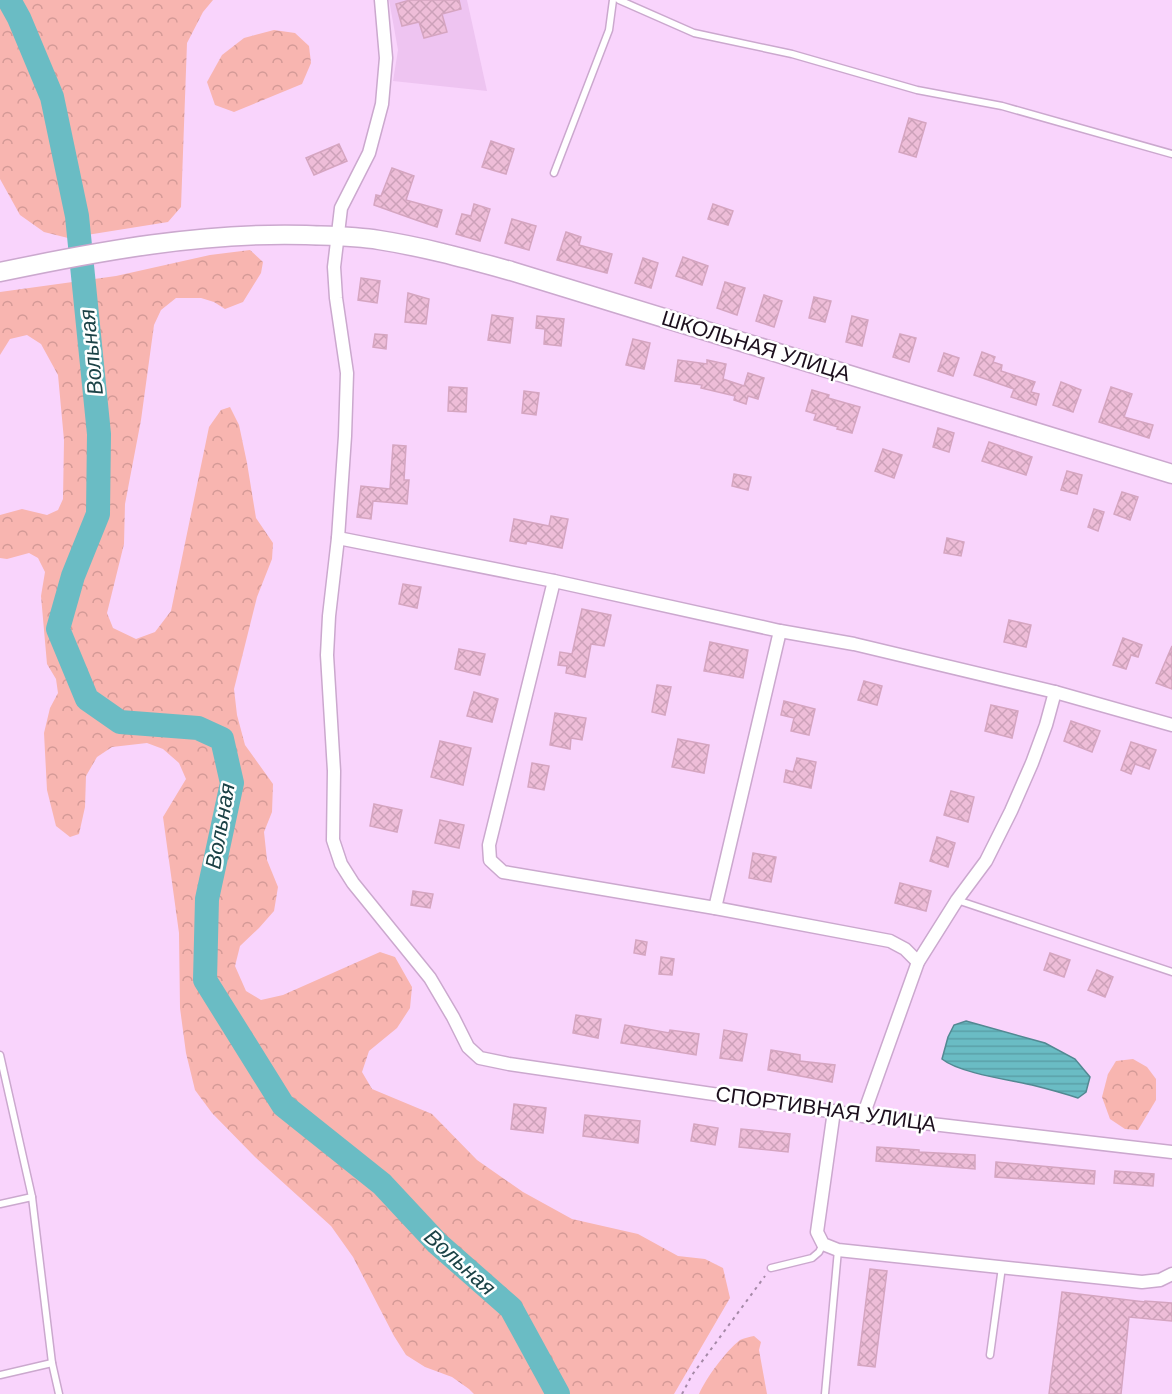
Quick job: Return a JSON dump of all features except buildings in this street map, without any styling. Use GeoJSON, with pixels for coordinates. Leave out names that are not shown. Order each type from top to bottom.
{"type":"FeatureCollection","features":[{"type":"Feature","properties":{"kind":"street"},"geometry":{"type":"LineString","coordinates":[[381,0],[386,58],[382,104],[369,153],[341,208],[334,267],[347,373],[338,538],[554,581],[780,631],[854,644],[1055,692],[1172,725]]}},
{"type":"Feature","properties":{"kind":"street","name":"ШКОЛЬНАЯ УЛИЦА"},"geometry":{"type":"LineString","coordinates":[[0,272],[134,247],[232,236],[337,236],[424,248],[511,271],[1172,474]]}},
{"type":"Feature","properties":{"kind":"street","name":"СПОРТИВНАЯ УЛИЦА"},"geometry":{"type":"LineString","coordinates":[[338,538],[327,655],[334,771],[333,840],[340,864],[430,978],[468,1047],[480,1058],[863,1116],[1172,1152]]}},
{"type":"Feature","properties":{"kind":"street"},"geometry":{"type":"LineString","coordinates":[[554,581],[489,845],[490,860],[503,873],[715,908],[890,941],[905,949],[918,962]]}},
{"type":"Feature","properties":{"kind":"street"},"geometry":{"type":"LineString","coordinates":[[715,908],[780,631]]}},
{"type":"Feature","properties":{"kind":"street"},"geometry":{"type":"LineString","coordinates":[[863,1116],[918,962],[957,900],[986,861],[1032,763],[1055,692]]}},
{"type":"Feature","properties":{"kind":"street"},"geometry":{"type":"LineString","coordinates":[[834,1111],[817,1232],[823,1244],[838,1250],[1142,1282],[1160,1280],[1172,1274]]}},
{"type":"Feature","properties":{"kind":"lane"},"geometry":{"type":"LineString","coordinates":[[554,173],[609,30],[613,0]]}},
{"type":"Feature","properties":{"kind":"lane"},"geometry":{"type":"LineString","coordinates":[[619,0],[694,33],[792,54],[917,90],[1002,106],[1172,154]]}},
{"type":"Feature","properties":{"kind":"lane"},"geometry":{"type":"LineString","coordinates":[[957,900],[1172,972]]}},
{"type":"Feature","properties":{"kind":"lane"},"geometry":{"type":"LineString","coordinates":[[0,1055],[32,1197],[52,1363],[59,1394]]}},
{"type":"Feature","properties":{"kind":"lane"},"geometry":{"type":"LineString","coordinates":[[0,1204],[32,1197]]}},
{"type":"Feature","properties":{"kind":"lane"},"geometry":{"type":"LineString","coordinates":[[771,1268],[812,1258],[823,1244]]}},
{"type":"Feature","properties":{"kind":"lane"},"geometry":{"type":"LineString","coordinates":[[825,1394],[838,1250]]}},
{"type":"Feature","properties":{"kind":"lane"},"geometry":{"type":"LineString","coordinates":[[990,1355],[1002,1267]]}},
{"type":"Feature","properties":{"kind":"lane"},"geometry":{"type":"LineString","coordinates":[[0,1375],[52,1363]]}},
{"type":"Feature","properties":{"kind":"path"},"geometry":{"type":"LineString","coordinates":[[682,1394],[692,1375],[771,1268]]}},
{"type":"Feature","properties":{"kind":"shaded area"},"geometry":{"type":"Polygon","coordinates":[[[389,0],[467,0],[487,91],[393,81],[398,50],[389,0]]]}},
{"type":"Feature","properties":{"kind":"shaded area"},"geometry":{"type":"Polygon","coordinates":[[[966,1021],[1045,1043],[1075,1059],[1090,1077],[1086,1092],[1078,1098],[972,1072],[950,1064],[942,1059],[948,1037],[954,1025],[966,1021]]]}},
{"type":"Feature","properties":{"kind":"green space"},"geometry":{"type":"Polygon","coordinates":[[[0,0],[213,0],[203,12],[187,43],[181,207],[168,222],[68,238],[44,232],[20,215],[0,179],[0,0]]]}},
{"type":"Feature","properties":{"kind":"green space"},"geometry":{"type":"Polygon","coordinates":[[[274,30],[295,33],[309,46],[311,63],[302,84],[234,112],[215,105],[207,82],[222,55],[244,38],[274,30]]]}},
{"type":"Feature","properties":{"kind":"green space"},"geometry":{"type":"Polygon","coordinates":[[[250,250],[263,262],[261,273],[243,302],[225,309],[201,298],[176,298],[161,310],[154,325],[141,420],[125,504],[124,544],[107,613],[113,628],[136,639],[155,632],[171,611],[209,427],[221,410],[230,407],[239,425],[256,518],[273,543],[272,559],[257,597],[234,689],[237,715],[245,745],[273,784],[272,812],[264,832],[267,860],[278,887],[274,911],[240,946],[235,966],[246,991],[261,1000],[283,995],[380,952],[395,957],[412,987],[410,1008],[397,1028],[369,1051],[362,1072],[372,1089],[432,1114],[477,1160],[523,1192],[572,1219],[638,1234],[678,1256],[705,1259],[723,1268],[730,1298],[674,1394],[474,1394],[452,1377],[425,1367],[406,1355],[353,1257],[331,1226],[255,1157],[212,1113],[195,1090],[186,1053],[180,1008],[179,933],[163,817],[186,779],[179,763],[163,749],[147,743],[112,747],[97,757],[86,776],[85,807],[79,834],[70,837],[56,826],[47,790],[44,733],[50,708],[58,693],[56,679],[47,664],[41,596],[45,572],[38,558],[29,553],[7,559],[0,558],[0,515],[22,509],[47,515],[58,510],[63,499],[64,440],[58,375],[41,344],[27,335],[10,339],[0,355],[0,292],[116,276],[210,255],[250,250]]]}},
{"type":"Feature","properties":{"kind":"green space"},"geometry":{"type":"Polygon","coordinates":[[[1133,1059],[1147,1067],[1156,1079],[1156,1100],[1138,1130],[1125,1129],[1110,1119],[1102,1097],[1108,1074],[1116,1061],[1133,1059]]]}},
{"type":"Feature","properties":{"kind":"green space"},"geometry":{"type":"Polygon","coordinates":[[[754,1336],[761,1342],[759,1350],[767,1394],[699,1394],[728,1351],[740,1340],[754,1336]]]}},
{"type":"Feature","properties":{"kind":"waterway","name":"Вольная"},"geometry":{"type":"LineString","coordinates":[[9,0],[19,18],[52,97],[77,216],[99,434],[98,514],[73,576],[58,629],[87,699],[120,722],[198,728],[222,739],[232,783],[207,899],[205,980],[283,1105],[382,1184],[437,1243],[511,1308],[558,1394]]}}]}
